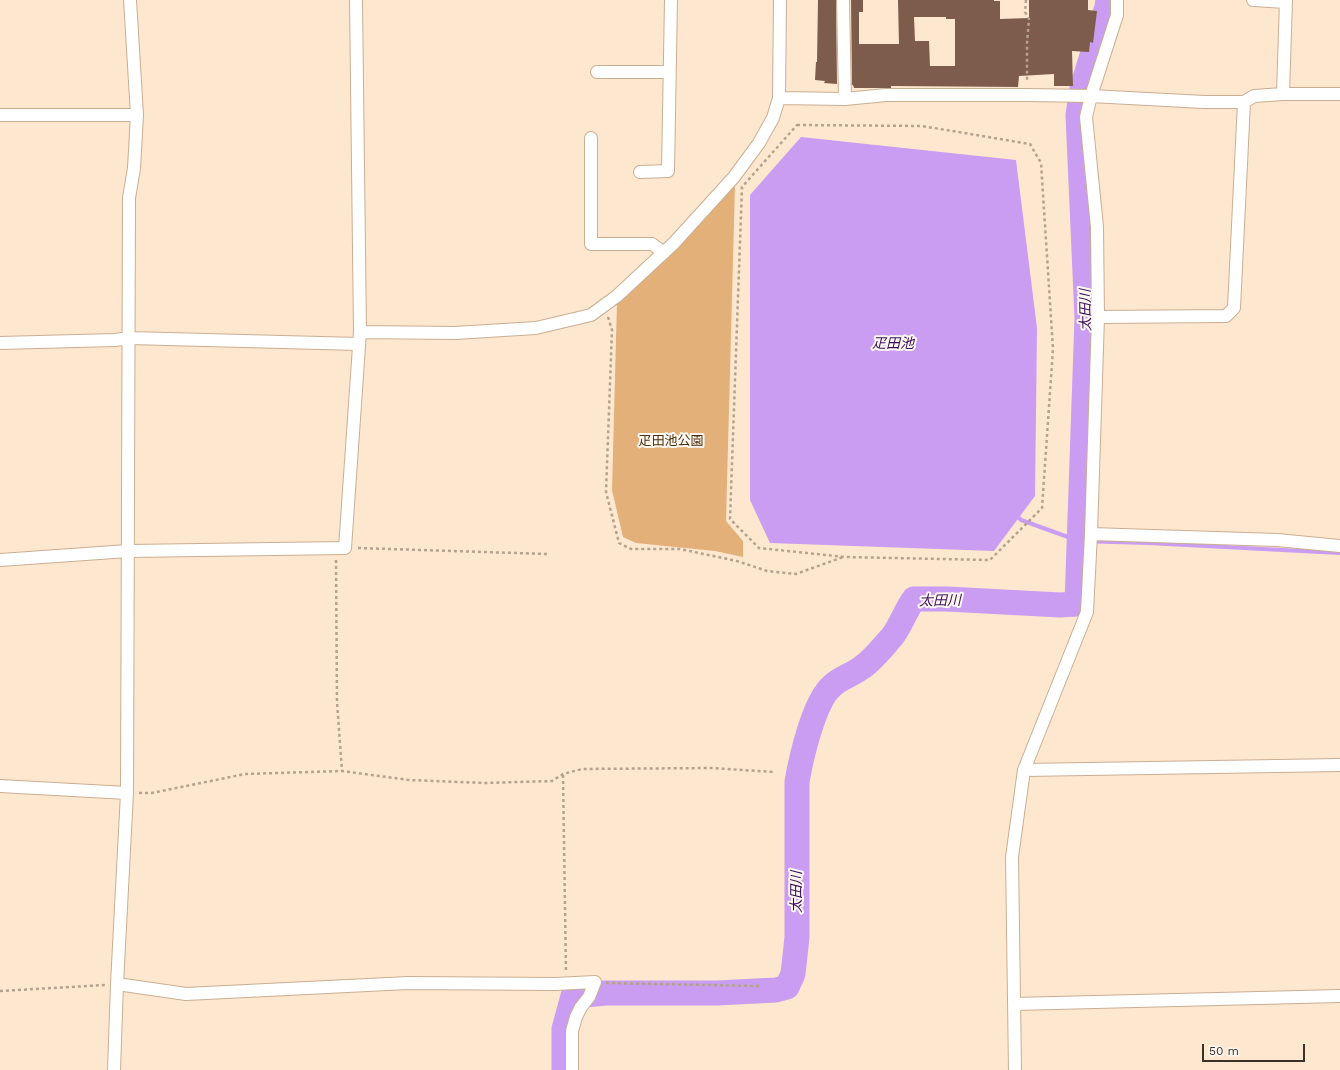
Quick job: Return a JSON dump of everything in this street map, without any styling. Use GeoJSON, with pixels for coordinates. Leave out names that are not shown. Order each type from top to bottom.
{"type":"FeatureCollection","features":[{"type":"Feature","properties":{"kind":"street"},"geometry":{"type":"LineString","coordinates":[[114,1070],[127,793],[130,198],[134,168],[137,115],[130,0]]}},
{"type":"Feature","properties":{"kind":"street"},"geometry":{"type":"LineString","coordinates":[[0,560],[128,551],[340,548],[359,338],[356,0]]}},
{"type":"Feature","properties":{"kind":"street"},"geometry":{"type":"LineString","coordinates":[[640,172],[668,171],[671,0]]}},
{"type":"Feature","properties":{"kind":"street"},"geometry":{"type":"LineString","coordinates":[[0,343],[115,340],[129,338],[359,338],[536,328],[591,315],[617,296],[674,243],[734,177],[759,142],[773,118],[779,98],[780,0]]}},
{"type":"Feature","properties":{"kind":"street"},"geometry":{"type":"LineString","coordinates":[[843,0],[845,99]]}},
{"type":"Feature","properties":{"kind":"street"},"geometry":{"type":"LineString","coordinates":[[1015,1070],[1012,857],[1024,770],[1087,612],[1098,317],[1097,227],[1086,117],[1091,96],[1117,15],[1117,0]]}},
{"type":"Feature","properties":{"kind":"street"},"geometry":{"type":"LineString","coordinates":[[1253,0],[1286,1],[1283,94]]}},
{"type":"Feature","properties":{"kind":"street"},"geometry":{"type":"LineString","coordinates":[[597,72],[670,72]]}},
{"type":"Feature","properties":{"kind":"street"},"geometry":{"type":"LineString","coordinates":[[779,98],[845,99],[886,95],[1027,95],[1091,96],[1204,102],[1244,102],[1254,96],[1283,94],[1340,94]]}},
{"type":"Feature","properties":{"kind":"street"},"geometry":{"type":"LineString","coordinates":[[1098,317],[1226,316],[1234,308],[1244,102]]}},
{"type":"Feature","properties":{"kind":"street"},"geometry":{"type":"LineString","coordinates":[[0,115],[137,115]]}},
{"type":"Feature","properties":{"kind":"street"},"geometry":{"type":"LineString","coordinates":[[591,138],[591,244],[652,244],[664,253]]}},
{"type":"Feature","properties":{"kind":"street"},"geometry":{"type":"LineString","coordinates":[[1091,534],[1277,540],[1340,546]]}},
{"type":"Feature","properties":{"kind":"street"},"geometry":{"type":"LineString","coordinates":[[1024,770],[1340,765]]}},
{"type":"Feature","properties":{"kind":"street"},"geometry":{"type":"LineString","coordinates":[[0,786],[127,793]]}},
{"type":"Feature","properties":{"kind":"street"},"geometry":{"type":"LineString","coordinates":[[117,984],[186,994],[408,984],[566,984],[595,982],[589,997],[581,1007],[576,1017],[572,1031],[572,1070]]}},
{"type":"Feature","properties":{"kind":"street"},"geometry":{"type":"LineString","coordinates":[[1014,1004],[1340,996]]}},
{"type":"Feature","properties":{"kind":"path"},"geometry":{"type":"LineString","coordinates":[[1026,0],[1025,12],[1029,19],[1027,43],[1027,95]]}},
{"type":"Feature","properties":{"kind":"path"},"geometry":{"type":"LineString","coordinates":[[604,305],[612,330],[606,492],[619,543],[631,549],[680,549],[737,561],[767,571],[796,574],[845,556],[990,560],[1042,508],[1054,349],[1041,163],[1030,144],[922,126],[797,125],[742,187],[730,519],[759,548],[845,556]]}},
{"type":"Feature","properties":{"kind":"path"},"geometry":{"type":"LineString","coordinates":[[342,771],[336,702],[340,548],[547,554]]}},
{"type":"Feature","properties":{"kind":"path"},"geometry":{"type":"LineString","coordinates":[[127,793],[152,793],[245,774],[342,771],[410,780],[485,783],[552,781],[563,774],[582,769],[711,768],[774,772]]}},
{"type":"Feature","properties":{"kind":"path"},"geometry":{"type":"LineString","coordinates":[[563,774],[566,984]]}},
{"type":"Feature","properties":{"kind":"path"},"geometry":{"type":"LineString","coordinates":[[595,982],[759,986]]}},
{"type":"Feature","properties":{"kind":"path"},"geometry":{"type":"LineString","coordinates":[[0,991],[117,984]]}},
{"type":"Feature","properties":{"kind":"green space","name":"疋田池公園"},"geometry":{"type":"Polygon","coordinates":[[[735,185],[726,521],[743,541],[743,557],[715,551],[636,543],[623,537],[612,490],[617,302],[735,185]]]}},
{"type":"Feature","properties":{"kind":"water","name":"疋田池"},"geometry":{"type":"Polygon","coordinates":[[[801,137],[1016,160],[1037,328],[1035,496],[994,551],[770,543],[750,500],[750,195],[801,137]]]}},
{"type":"Feature","properties":{"kind":"building"},"geometry":{"type":"Polygon","coordinates":[[[818,0],[836,0],[837,84],[824,83],[825,81],[815,80],[817,62],[818,0]]]}},
{"type":"Feature","properties":{"kind":"building"},"geometry":{"type":"Polygon","coordinates":[[[851,0],[863,0],[863,12],[859,12],[859,44],[899,44],[898,0],[1000,1],[1000,19],[1029,18],[1029,0],[1088,0],[1088,10],[1097,11],[1093,43],[1090,42],[1089,52],[1072,51],[1073,86],[1054,86],[1054,74],[1019,76],[1018,87],[891,86],[891,88],[854,88],[852,85],[851,0]],[[914,17],[915,41],[929,41],[930,66],[955,66],[955,19],[946,19],[946,17],[914,17]]]}},
{"type":"Feature","properties":{"kind":"waterway","name":"太田川"},"geometry":{"type":"LineString","coordinates":[[564,1070],[564,1029],[573,996],[606,993],[717,993],[776,990],[787,987],[793,974],[797,937],[797,782],[809,731],[825,693],[835,683],[869,662],[877,654],[894,634],[914,599],[947,599],[1060,605],[1077,604],[1087,318],[1078,115],[1082,88],[1108,0]]}},
{"type":"Feature","properties":{"kind":"waterway"},"geometry":{"type":"LineString","coordinates":[[1016,515],[1021,520],[1079,541],[1340,553]]}}]}
